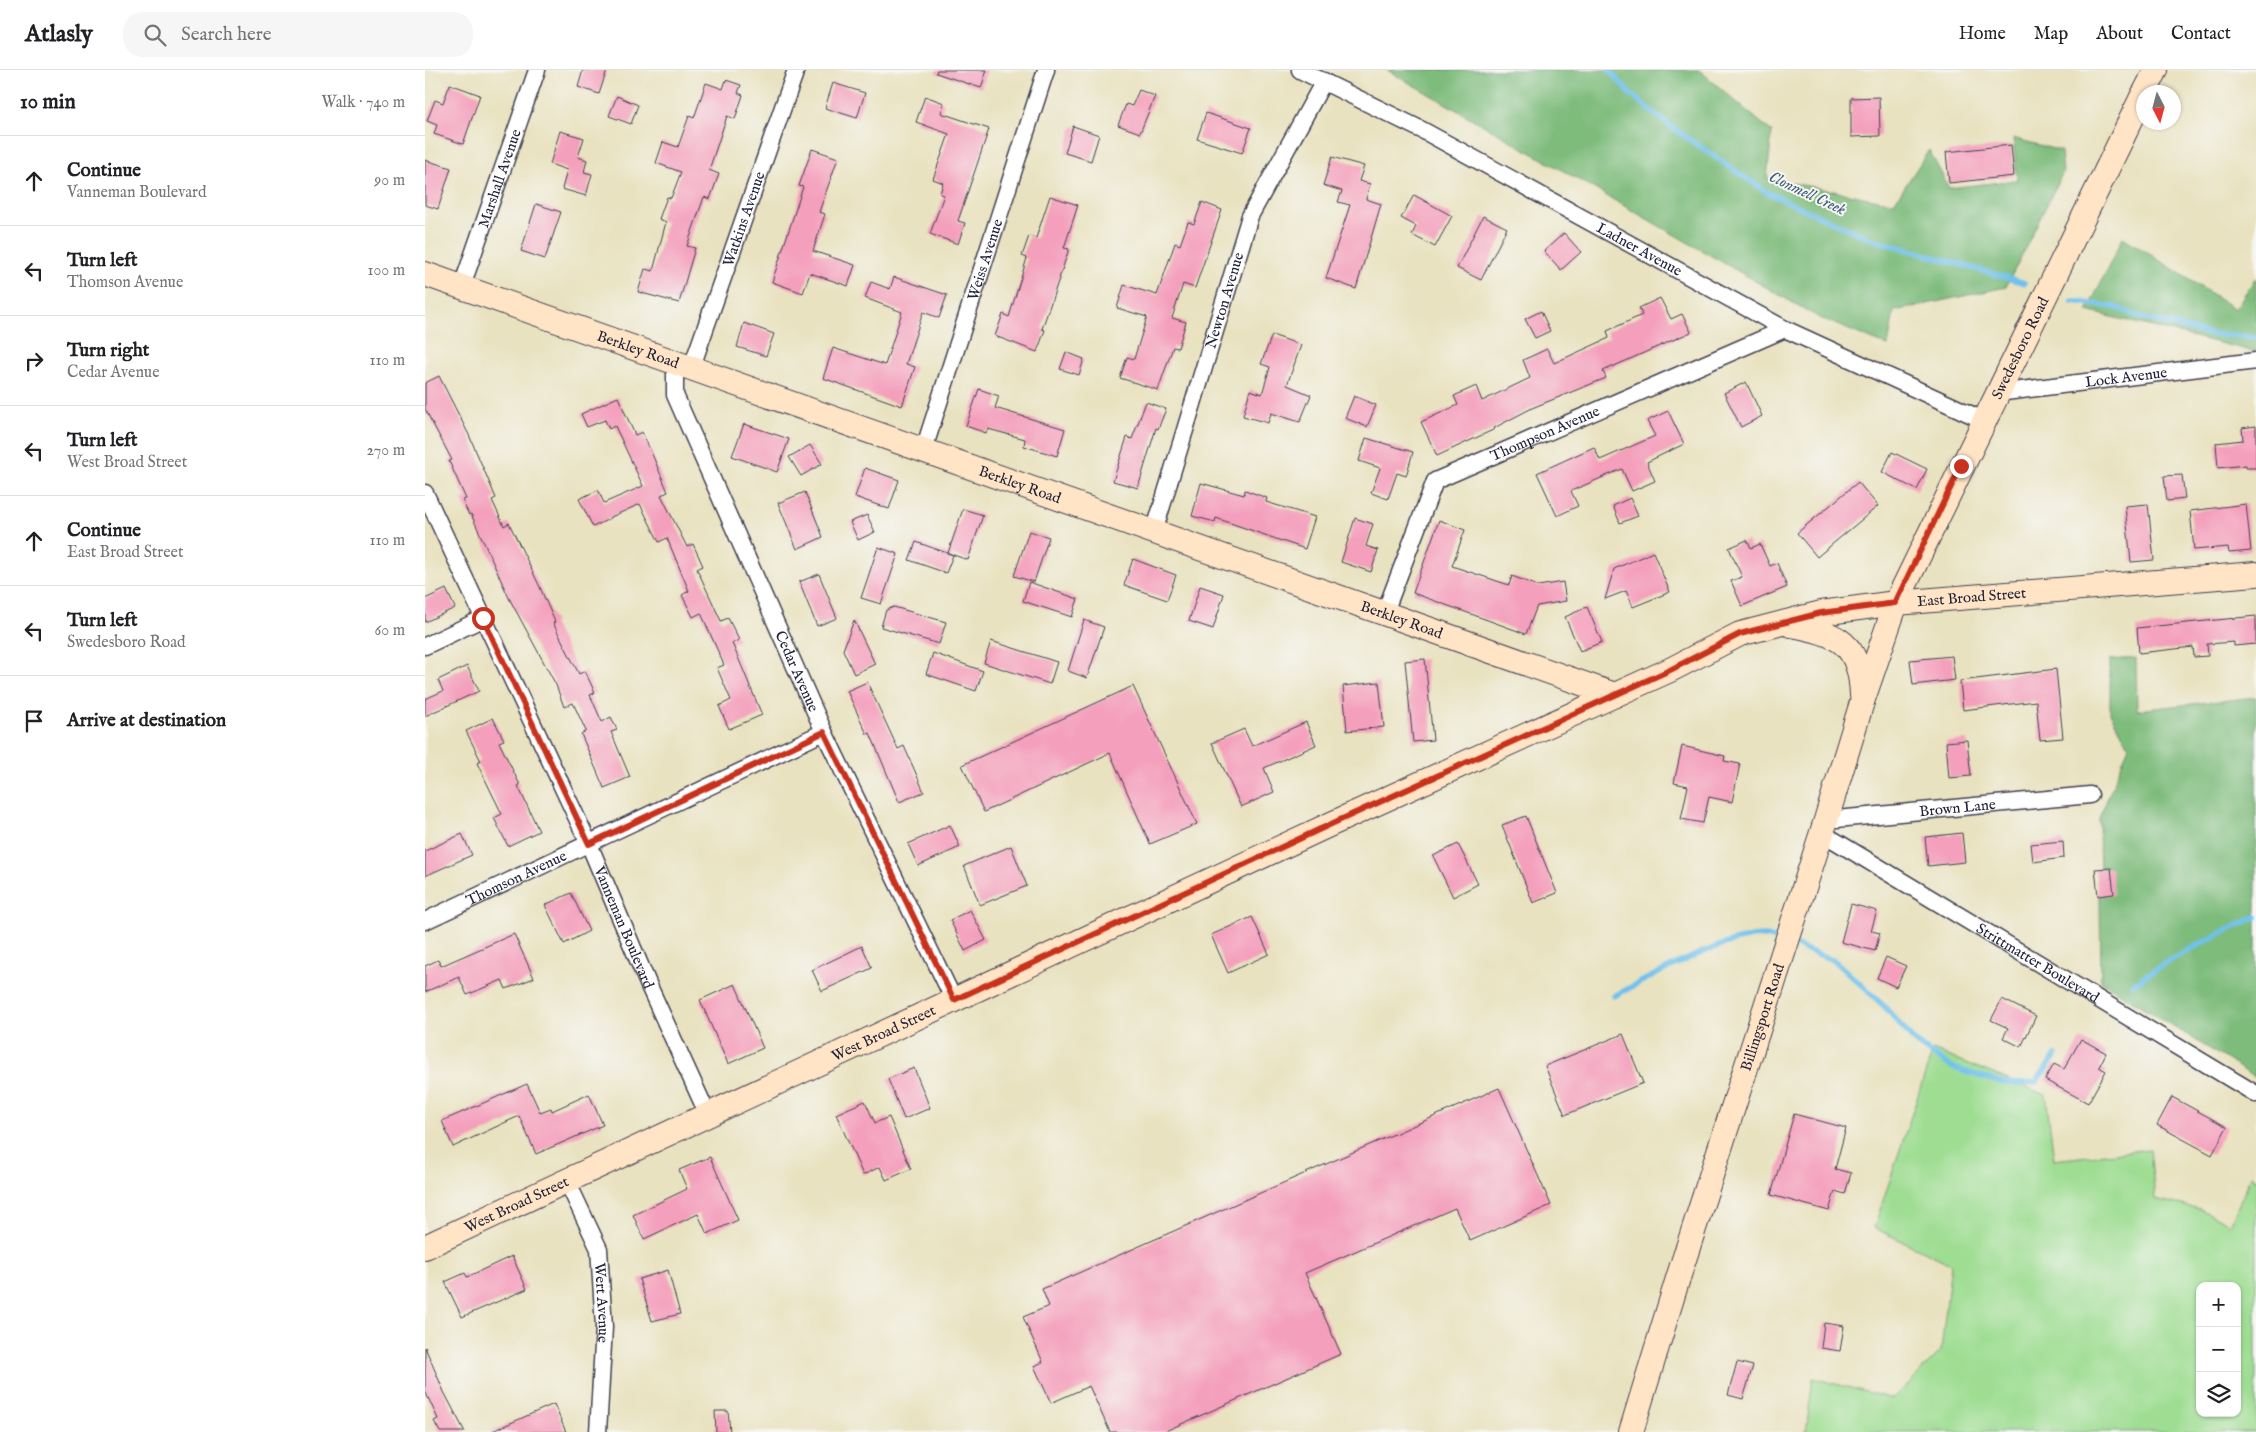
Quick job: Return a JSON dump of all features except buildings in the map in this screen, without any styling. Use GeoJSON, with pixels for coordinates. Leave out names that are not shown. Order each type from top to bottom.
{"type":"FeatureCollection","features":[{"type":"Feature","properties":{"kind":"main road","name":"Swedesboro Road"},"geometry":{"type":"LineString","coordinates":[[2148,85],[2156,70]]}},
{"type":"Feature","properties":{"kind":"main road","name":"Swedesboro Road"},"geometry":{"type":"LineString","coordinates":[[1895,603],[2136,110]]}},
{"type":"Feature","properties":{"kind":"main road","name":"Berkley Road"},"geometry":{"type":"LineString","coordinates":[[425,274],[1385,612],[1459,641],[1615,695]]}},
{"type":"Feature","properties":{"kind":"main road","name":"East Broad Street"},"geometry":{"type":"LineString","coordinates":[[1615,695],[1670,670],[1740,634],[1821,613],[1895,603],[2256,574]]}},
{"type":"Feature","properties":{"kind":"main road","name":"Billingsport Road"},"geometry":{"type":"LineString","coordinates":[[1631,1432],[1679,1275],[1895,603]]}},
{"type":"Feature","properties":{"kind":"main road"},"geometry":{"type":"LineString","coordinates":[[1779,623],[1822,630],[1846,645],[1857,663],[1862,682],[1863,699]]}},
{"type":"Feature","properties":{"kind":"main road","name":"West Broad Street"},"geometry":{"type":"LineString","coordinates":[[425,1247],[1615,695]]}},
{"type":"Feature","properties":{"kind":"street","name":"Marshall Avenue"},"geometry":{"type":"LineString","coordinates":[[462,286],[537,70]]}},
{"type":"Feature","properties":{"kind":"street","name":"Watkins Avenue"},"geometry":{"type":"LineString","coordinates":[[683,366],[796,70]]}},
{"type":"Feature","properties":{"kind":"street","name":"Weiss Avenue"},"geometry":{"type":"LineString","coordinates":[[924,449],[1046,70]]}},
{"type":"Feature","properties":{"kind":"street","name":"Ladner Avenue"},"geometry":{"type":"LineString","coordinates":[[1300,70],[1424,131],[1785,328],[1983,420]]}},
{"type":"Feature","properties":{"kind":"street","name":"Newton Avenue"},"geometry":{"type":"LineString","coordinates":[[1154,532],[1250,216],[1324,81]]}},
{"type":"Feature","properties":{"kind":"street","name":"Thompson Avenue"},"geometry":{"type":"LineString","coordinates":[[1385,612],[1435,481],[1785,328]]}},
{"type":"Feature","properties":{"kind":"street","name":"Lock Avenue"},"geometry":{"type":"LineString","coordinates":[[1997,393],[2256,361]]}},
{"type":"Feature","properties":{"kind":"street","name":"Cedar Avenue"},"geometry":{"type":"LineString","coordinates":[[683,366],[675,396],[824,732],[954,1000]]}},
{"type":"Feature","properties":{"kind":"street","name":"Vanneman Boulevard"},"geometry":{"type":"LineString","coordinates":[[425,493],[589,844],[649,986],[708,1115]]}},
{"type":"Feature","properties":{"kind":"street"},"geometry":{"type":"LineString","coordinates":[[425,646],[483,618]]}},
{"type":"Feature","properties":{"kind":"street","name":"Thomson Avenue"},"geometry":{"type":"LineString","coordinates":[[425,921],[824,732]]}},
{"type":"Feature","properties":{"kind":"street","name":"Brown Lane"},"geometry":{"type":"LineString","coordinates":[[1824,826],[2090,795]]}},
{"type":"Feature","properties":{"kind":"street","name":"Strittmatter Boulevard"},"geometry":{"type":"LineString","coordinates":[[1824,826],[2256,1094]]}},
{"type":"Feature","properties":{"kind":"street","name":"Wert Avenue"},"geometry":{"type":"LineString","coordinates":[[567,1181],[599,1249],[603,1327],[598,1432]]}},
{"type":"Feature","properties":{"kind":"green space"},"geometry":{"type":"Polygon","coordinates":[[[1387,70],[1699,70],[1772,132],[1767,178],[1894,203],[1929,150],[1949,188],[2017,180],[2013,138],[2061,151],[2063,172],[2006,287],[1894,311],[1888,346],[1818,317],[1387,70]]]}},
{"type":"Feature","properties":{"kind":"green space"},"geometry":{"type":"Polygon","coordinates":[[[2123,237],[2235,309],[2256,277],[2256,352],[2087,311],[2123,237]]]}},
{"type":"Feature","properties":{"kind":"green space"},"geometry":{"type":"Polygon","coordinates":[[[2136,658],[2137,710],[2256,697],[2256,1078],[2101,981],[2099,819],[2129,746],[2110,713],[2110,660],[2136,658]]]}},
{"type":"Feature","properties":{"kind":"green space"},"geometry":{"type":"Polygon","coordinates":[[[1933,1050],[2046,1095],[2054,1160],[2150,1149],[2155,1199],[2200,1209],[2230,1224],[2252,1175],[2256,1178],[2256,1432],[1806,1432],[1813,1378],[1893,1399],[1941,1351],[1951,1264],[1874,1228],[1933,1050]]]}},
{"type":"Feature","properties":{"kind":"waterway","name":"Clonmell Creek"},"geometry":{"type":"LineString","coordinates":[[1609,70],[1630,94],[1673,128],[1768,193],[1871,239],[2025,283]]}},
{"type":"Feature","properties":{"kind":"waterway","name":"Clonmell Creek"},"geometry":{"type":"LineString","coordinates":[[2072,301],[2114,307],[2143,318],[2208,334],[2256,337]]}},
{"type":"Feature","properties":{"kind":"waterway"},"geometry":{"type":"LineString","coordinates":[[2133,984],[2193,948],[2256,917]]}},
{"type":"Feature","properties":{"kind":"waterway"},"geometry":{"type":"LineString","coordinates":[[1614,996],[1710,949],[1750,937],[1766,936],[1781,940]]}},
{"type":"Feature","properties":{"kind":"waterway"},"geometry":{"type":"LineString","coordinates":[[1792,944],[1835,961],[1884,1006],[1916,1043],[1953,1068],[1999,1082],[2019,1084],[2036,1082],[2056,1055]]}},
{"type":"Feature","properties":{"kind":"route"},"geometry":{"type":"LineString","coordinates":[[483,618],[589,844],[824,732],[954,1000],[1329,825],[1670,670],[1740,634],[1821,613],[1895,603],[1961,466]]}}]}
